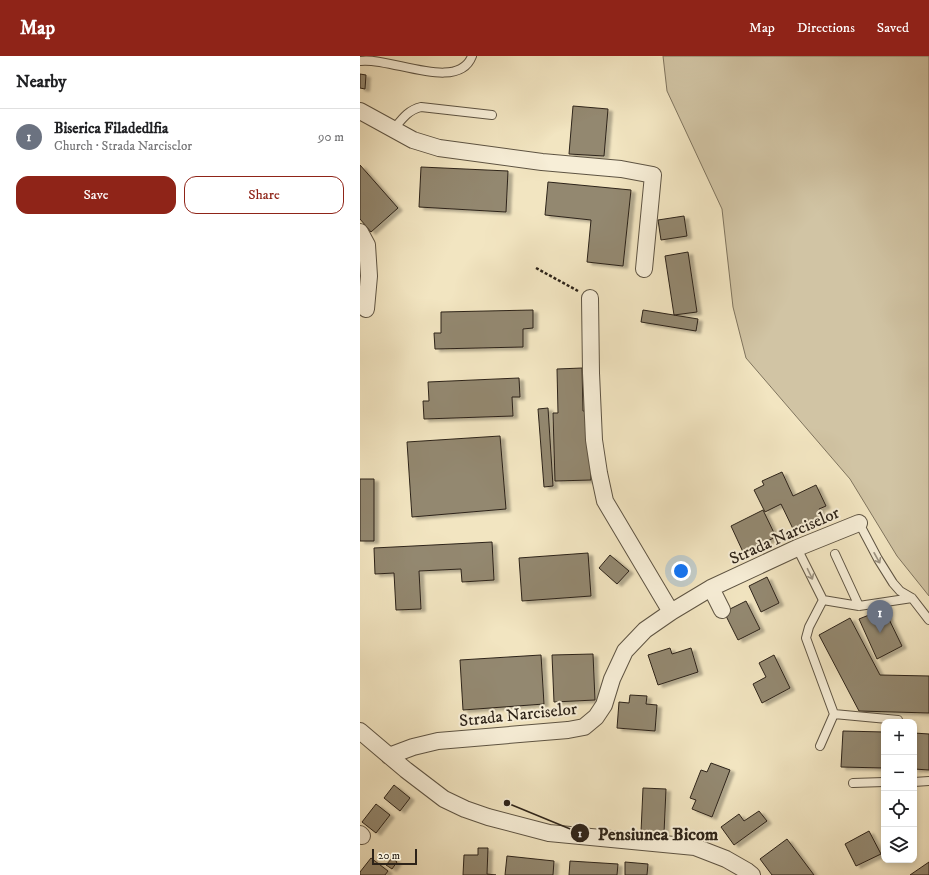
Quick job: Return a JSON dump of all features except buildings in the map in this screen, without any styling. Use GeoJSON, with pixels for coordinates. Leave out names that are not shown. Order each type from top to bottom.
{"type":"FeatureCollection","features":[{"type":"Feature","properties":{"kind":"street"},"geometry":{"type":"LineString","coordinates":[[360,111],[413,140],[440,148],[542,162],[620,169],[653,175],[644,269]]}},
{"type":"Feature","properties":{"kind":"street"},"geometry":{"type":"LineString","coordinates":[[360,232],[367,245],[369,276],[366,309]]}},
{"type":"Feature","properties":{"kind":"street"},"geometry":{"type":"LineString","coordinates":[[590,298],[594,440],[605,501],[671,612]]}},
{"type":"Feature","properties":{"kind":"street","name":"Strada Narciselor"},"geometry":{"type":"LineString","coordinates":[[390,756],[413,747],[438,741],[568,730],[584,727],[596,717],[604,705],[612,679],[625,651],[645,630],[671,612],[711,588],[797,548],[859,523]]}},
{"type":"Feature","properties":{"kind":"street"},"geometry":{"type":"LineString","coordinates":[[711,588],[722,610]]}},
{"type":"Feature","properties":{"kind":"street"},"geometry":{"type":"LineString","coordinates":[[360,732],[444,799],[488,818],[549,834],[695,847],[726,859],[752,875]]}},
{"type":"Feature","properties":{"kind":"lane"},"geometry":{"type":"LineString","coordinates":[[360,61],[364,59],[381,59],[435,71],[457,71],[470,62],[472,56]]}},
{"type":"Feature","properties":{"kind":"lane"},"geometry":{"type":"LineString","coordinates":[[394,130],[406,114],[413,109],[421,107],[492,115]]}},
{"type":"Feature","properties":{"kind":"lane"},"geometry":{"type":"LineString","coordinates":[[859,523],[878,559],[893,583],[900,591],[912,598],[929,620]]}},
{"type":"Feature","properties":{"kind":"lane"},"geometry":{"type":"LineString","coordinates":[[797,548],[823,600]]}},
{"type":"Feature","properties":{"kind":"lane"},"geometry":{"type":"LineString","coordinates":[[835,554],[859,606]]}},
{"type":"Feature","properties":{"kind":"lane"},"geometry":{"type":"LineString","coordinates":[[823,600],[859,606],[912,598]]}},
{"type":"Feature","properties":{"kind":"lane"},"geometry":{"type":"LineString","coordinates":[[820,746],[834,714],[806,638],[809,627],[823,600]]}},
{"type":"Feature","properties":{"kind":"lane"},"geometry":{"type":"LineString","coordinates":[[834,714],[887,719]]}},
{"type":"Feature","properties":{"kind":"lane"},"geometry":{"type":"LineString","coordinates":[[917,782],[929,781]]}},
{"type":"Feature","properties":{"kind":"lane"},"geometry":{"type":"LineString","coordinates":[[854,783],[881,782]]}},
{"type":"Feature","properties":{"kind":"path"},"geometry":{"type":"LineString","coordinates":[[536,268],[590,298]]}},
{"type":"Feature","properties":{"kind":"shaded area"},"geometry":{"type":"Polygon","coordinates":[[[663,56],[929,56],[929,596],[897,556],[850,479],[746,358],[733,307],[722,209],[667,91],[663,56]]]}},
{"type":"Feature","properties":{"kind":"place","name":"Biserica Filadedlfia"},"geometry":{"type":"Point","coordinates":[880,633]}},
{"type":"Feature","properties":{"kind":"place","name":"Pensiunea Bicom"},"geometry":{"type":"Point","coordinates":[507,803]}}]}
